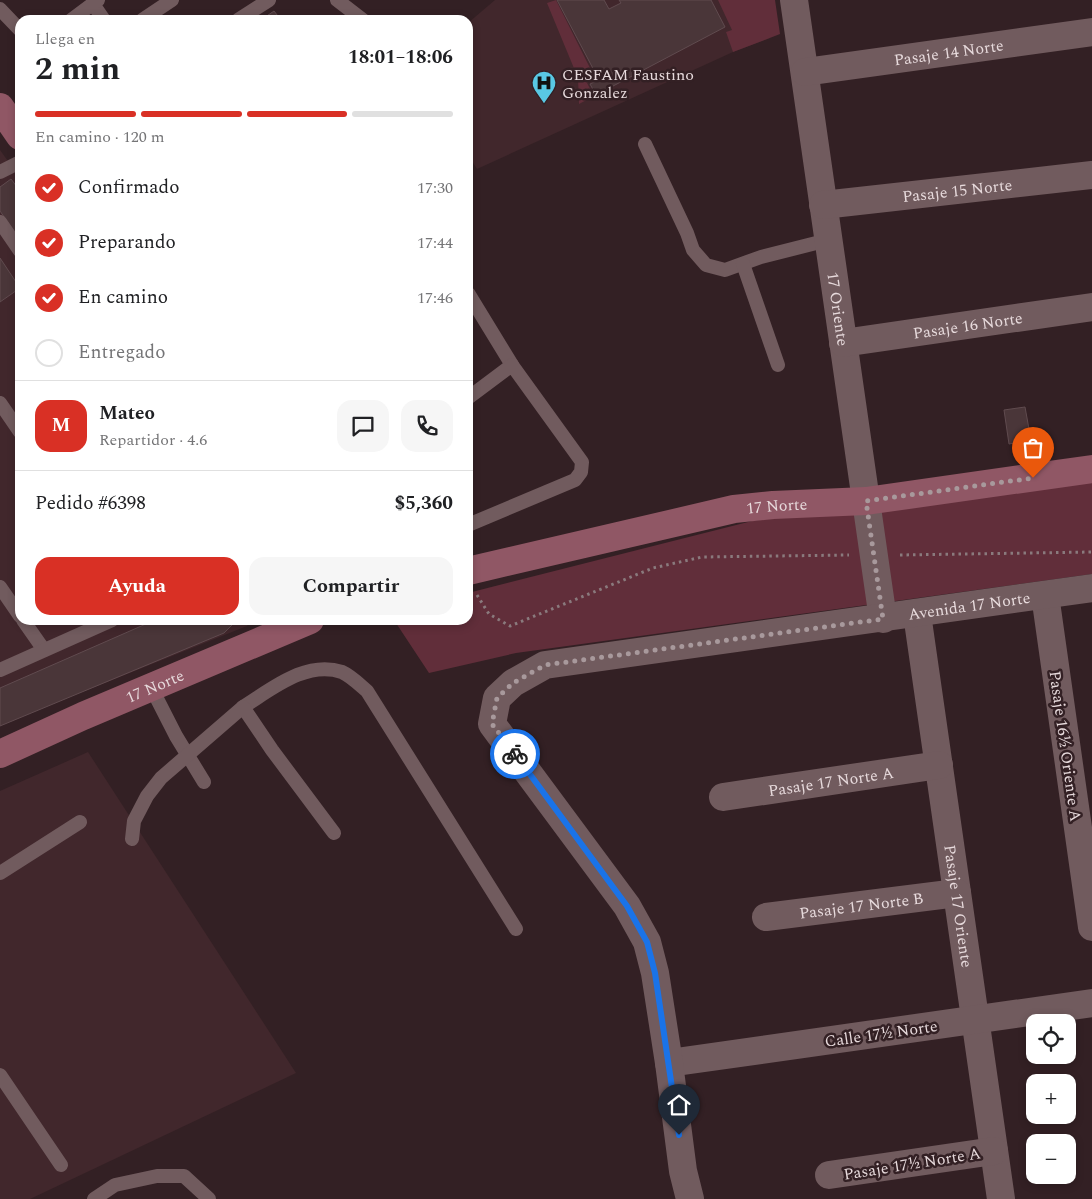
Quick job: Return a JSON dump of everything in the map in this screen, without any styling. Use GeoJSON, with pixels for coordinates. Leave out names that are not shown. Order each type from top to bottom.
{"type":"FeatureCollection","features":[{"type":"Feature","properties":{"kind":"street","name":"17 Oriente"},"geometry":{"type":"LineString","coordinates":[[794,0],[883,619]]}},
{"type":"Feature","properties":{"kind":"street","name":"Pasaje 14 Norte"},"geometry":{"type":"LineString","coordinates":[[805,72],[1092,32]]}},
{"type":"Feature","properties":{"kind":"street"},"geometry":{"type":"LineString","coordinates":[[0,107],[15,129]]}},
{"type":"Feature","properties":{"kind":"street","name":"Pasaje 15 Norte"},"geometry":{"type":"LineString","coordinates":[[823,205],[1092,175]]}},
{"type":"Feature","properties":{"kind":"street","name":"Pasaje 16 Norte"},"geometry":{"type":"LineString","coordinates":[[843,343],[1092,307]]}},
{"type":"Feature","properties":{"kind":"street","name":"17 Norte"},"geometry":{"type":"LineString","coordinates":[[473,582],[734,509],[773,504],[866,501],[1092,469]]}},
{"type":"Feature","properties":{"kind":"street","name":"Avenida 17 Norte"},"geometry":{"type":"LineString","coordinates":[[669,1063],[651,954],[639,926],[627,906],[492,724],[497,698],[513,683],[545,665],[883,619],[1092,588]]}},
{"type":"Feature","properties":{"kind":"street","name":"Pasaje 16½ Oriente A"},"geometry":{"type":"LineString","coordinates":[[1045,595],[1092,927]]}},
{"type":"Feature","properties":{"kind":"street","name":"Pasaje 17 Oriente"},"geometry":{"type":"LineString","coordinates":[[917,614],[1001,1199]]}},
{"type":"Feature","properties":{"kind":"street"},"geometry":{"type":"LineString","coordinates":[[250,644],[265,625]]}},
{"type":"Feature","properties":{"kind":"street","name":"17 Norte"},"geometry":{"type":"LineString","coordinates":[[0,754],[298,625]]}},
{"type":"Feature","properties":{"kind":"street","name":"Pasaje 17 Norte A"},"geometry":{"type":"LineString","coordinates":[[723,796],[939,765]]}},
{"type":"Feature","properties":{"kind":"street","name":"Pasaje 17 Norte B"},"geometry":{"type":"LineString","coordinates":[[766,917],[957,893]]}},
{"type":"Feature","properties":{"kind":"street","name":"Calle 17½ Norte"},"geometry":{"type":"LineString","coordinates":[[669,1063],[1092,1003]]}},
{"type":"Feature","properties":{"kind":"street"},"geometry":{"type":"LineString","coordinates":[[669,1063],[684,1171],[690,1199]]}},
{"type":"Feature","properties":{"kind":"street","name":"Pasaje 17½ Norte A"},"geometry":{"type":"LineString","coordinates":[[829,1175],[994,1150]]}},
{"type":"Feature","properties":{"kind":"lane"},"geometry":{"type":"LineString","coordinates":[[150,15],[172,0]]}},
{"type":"Feature","properties":{"kind":"lane"},"geometry":{"type":"LineString","coordinates":[[246,15],[269,0]]}},
{"type":"Feature","properties":{"kind":"lane"},"geometry":{"type":"LineString","coordinates":[[337,0],[356,15]]}},
{"type":"Feature","properties":{"kind":"lane"},"geometry":{"type":"LineString","coordinates":[[78,15],[95,2],[102,15]]}},
{"type":"Feature","properties":{"kind":"lane"},"geometry":{"type":"LineString","coordinates":[[0,9],[15,25]]}},
{"type":"Feature","properties":{"kind":"lane"},"geometry":{"type":"LineString","coordinates":[[645,144],[687,233],[693,250],[706,265],[725,270],[761,257],[828,240]]}},
{"type":"Feature","properties":{"kind":"lane"},"geometry":{"type":"LineString","coordinates":[[0,172],[15,164]]}},
{"type":"Feature","properties":{"kind":"lane"},"geometry":{"type":"LineString","coordinates":[[0,222],[15,244]]}},
{"type":"Feature","properties":{"kind":"lane"},"geometry":{"type":"LineString","coordinates":[[744,264],[778,365]]}},
{"type":"Feature","properties":{"kind":"lane"},"geometry":{"type":"LineString","coordinates":[[473,301],[512,365],[582,462],[581,472],[575,480],[473,523]]}},
{"type":"Feature","properties":{"kind":"lane"},"geometry":{"type":"LineString","coordinates":[[473,394],[512,365]]}},
{"type":"Feature","properties":{"kind":"lane"},"geometry":{"type":"LineString","coordinates":[[0,403],[15,425]]}},
{"type":"Feature","properties":{"kind":"lane"},"geometry":{"type":"LineString","coordinates":[[0,588],[15,609]]}},
{"type":"Feature","properties":{"kind":"lane"},"geometry":{"type":"LineString","coordinates":[[26,625],[44,650]]}},
{"type":"Feature","properties":{"kind":"lane"},"geometry":{"type":"LineString","coordinates":[[0,670],[101,625]]}},
{"type":"Feature","properties":{"kind":"lane"},"geometry":{"type":"LineString","coordinates":[[132,839],[134,821],[147,796],[161,778],[243,707],[293,677],[311,670],[325,669],[344,673],[367,691],[516,929]]}},
{"type":"Feature","properties":{"kind":"lane"},"geometry":{"type":"LineString","coordinates":[[151,687],[176,736],[204,782]]}},
{"type":"Feature","properties":{"kind":"lane"},"geometry":{"type":"LineString","coordinates":[[243,707],[272,750],[334,833]]}},
{"type":"Feature","properties":{"kind":"lane"},"geometry":{"type":"LineString","coordinates":[[0,873],[80,822]]}},
{"type":"Feature","properties":{"kind":"lane"},"geometry":{"type":"LineString","coordinates":[[0,1075],[61,1164]]}},
{"type":"Feature","properties":{"kind":"lane"},"geometry":{"type":"LineString","coordinates":[[94,1199],[115,1185],[157,1176],[184,1176],[209,1199]]}},
{"type":"Feature","properties":{"kind":"path"},"geometry":{"type":"LineString","coordinates":[[473,584],[489,614],[510,626],[653,568],[702,557],[1092,552]]}},
{"type":"Feature","properties":{"kind":"shaded area","name":"CESFAM Faustino Gonzalez"},"geometry":{"type":"Polygon","coordinates":[[[495,0],[765,0],[770,38],[733,52],[477,169],[473,163],[473,19],[495,0]]]}},
{"type":"Feature","properties":{"kind":"shaded area"},"geometry":{"type":"Polygon","coordinates":[[[556,0],[595,78],[587,83],[594,96],[579,104],[578,78],[547,3],[556,0]]]}},
{"type":"Feature","properties":{"kind":"shaded area"},"geometry":{"type":"Polygon","coordinates":[[[718,0],[775,0],[780,34],[733,52],[726,32],[732,30],[718,0]]]}},
{"type":"Feature","properties":{"kind":"shaded area"},"geometry":{"type":"Polygon","coordinates":[[[0,150],[15,171],[15,625],[248,625],[0,725],[0,150]]]}},
{"type":"Feature","properties":{"kind":"shaded area"},"geometry":{"type":"Polygon","coordinates":[[[1092,476],[1092,574],[516,653],[429,673],[397,625],[473,625],[473,592],[752,521],[1092,476]]]}},
{"type":"Feature","properties":{"kind":"shaded area"},"geometry":{"type":"Polygon","coordinates":[[[88,752],[296,1073],[30,1199],[0,1199],[0,791],[88,752]]]}},
{"type":"Feature","properties":{"kind":"building"},"geometry":{"type":"Polygon","coordinates":[[[557,0],[604,0],[609,9],[621,3],[619,0],[711,0],[725,27],[596,95],[590,84],[599,80],[557,0]]]}},
{"type":"Feature","properties":{"kind":"building"},"geometry":{"type":"Polygon","coordinates":[[[274,11],[277,15],[268,15],[274,11]]]}},
{"type":"Feature","properties":{"kind":"building"},"geometry":{"type":"Polygon","coordinates":[[[11,179],[15,184],[15,233],[0,211],[0,187],[11,179]]]}},
{"type":"Feature","properties":{"kind":"building"},"geometry":{"type":"Polygon","coordinates":[[[0,258],[15,280],[15,292],[0,302],[0,258]]]}},
{"type":"Feature","properties":{"kind":"building"},"geometry":{"type":"Polygon","coordinates":[[[1025,407],[1031,440],[1009,444],[1004,410],[1025,407]]]}},
{"type":"Feature","properties":{"kind":"building"},"geometry":{"type":"Polygon","coordinates":[[[144,625],[232,625],[224,633],[0,726],[0,688],[144,625]]]}},
{"type":"Feature","properties":{"kind":"way so far"},"geometry":{"type":"LineString","coordinates":[[515,754],[492,724],[497,698],[513,683],[545,665],[883,619],[866,501],[1033,478]]}},
{"type":"Feature","properties":{"kind":"place","name":"CESFAM Faustino Gonzalez"},"geometry":{"type":"Point","coordinates":[544,104]}},
{"type":"Feature","properties":{"kind":"route"},"geometry":{"type":"LineString","coordinates":[[515,754],[627,906],[647,942],[655,973],[679,1135]]}}]}
